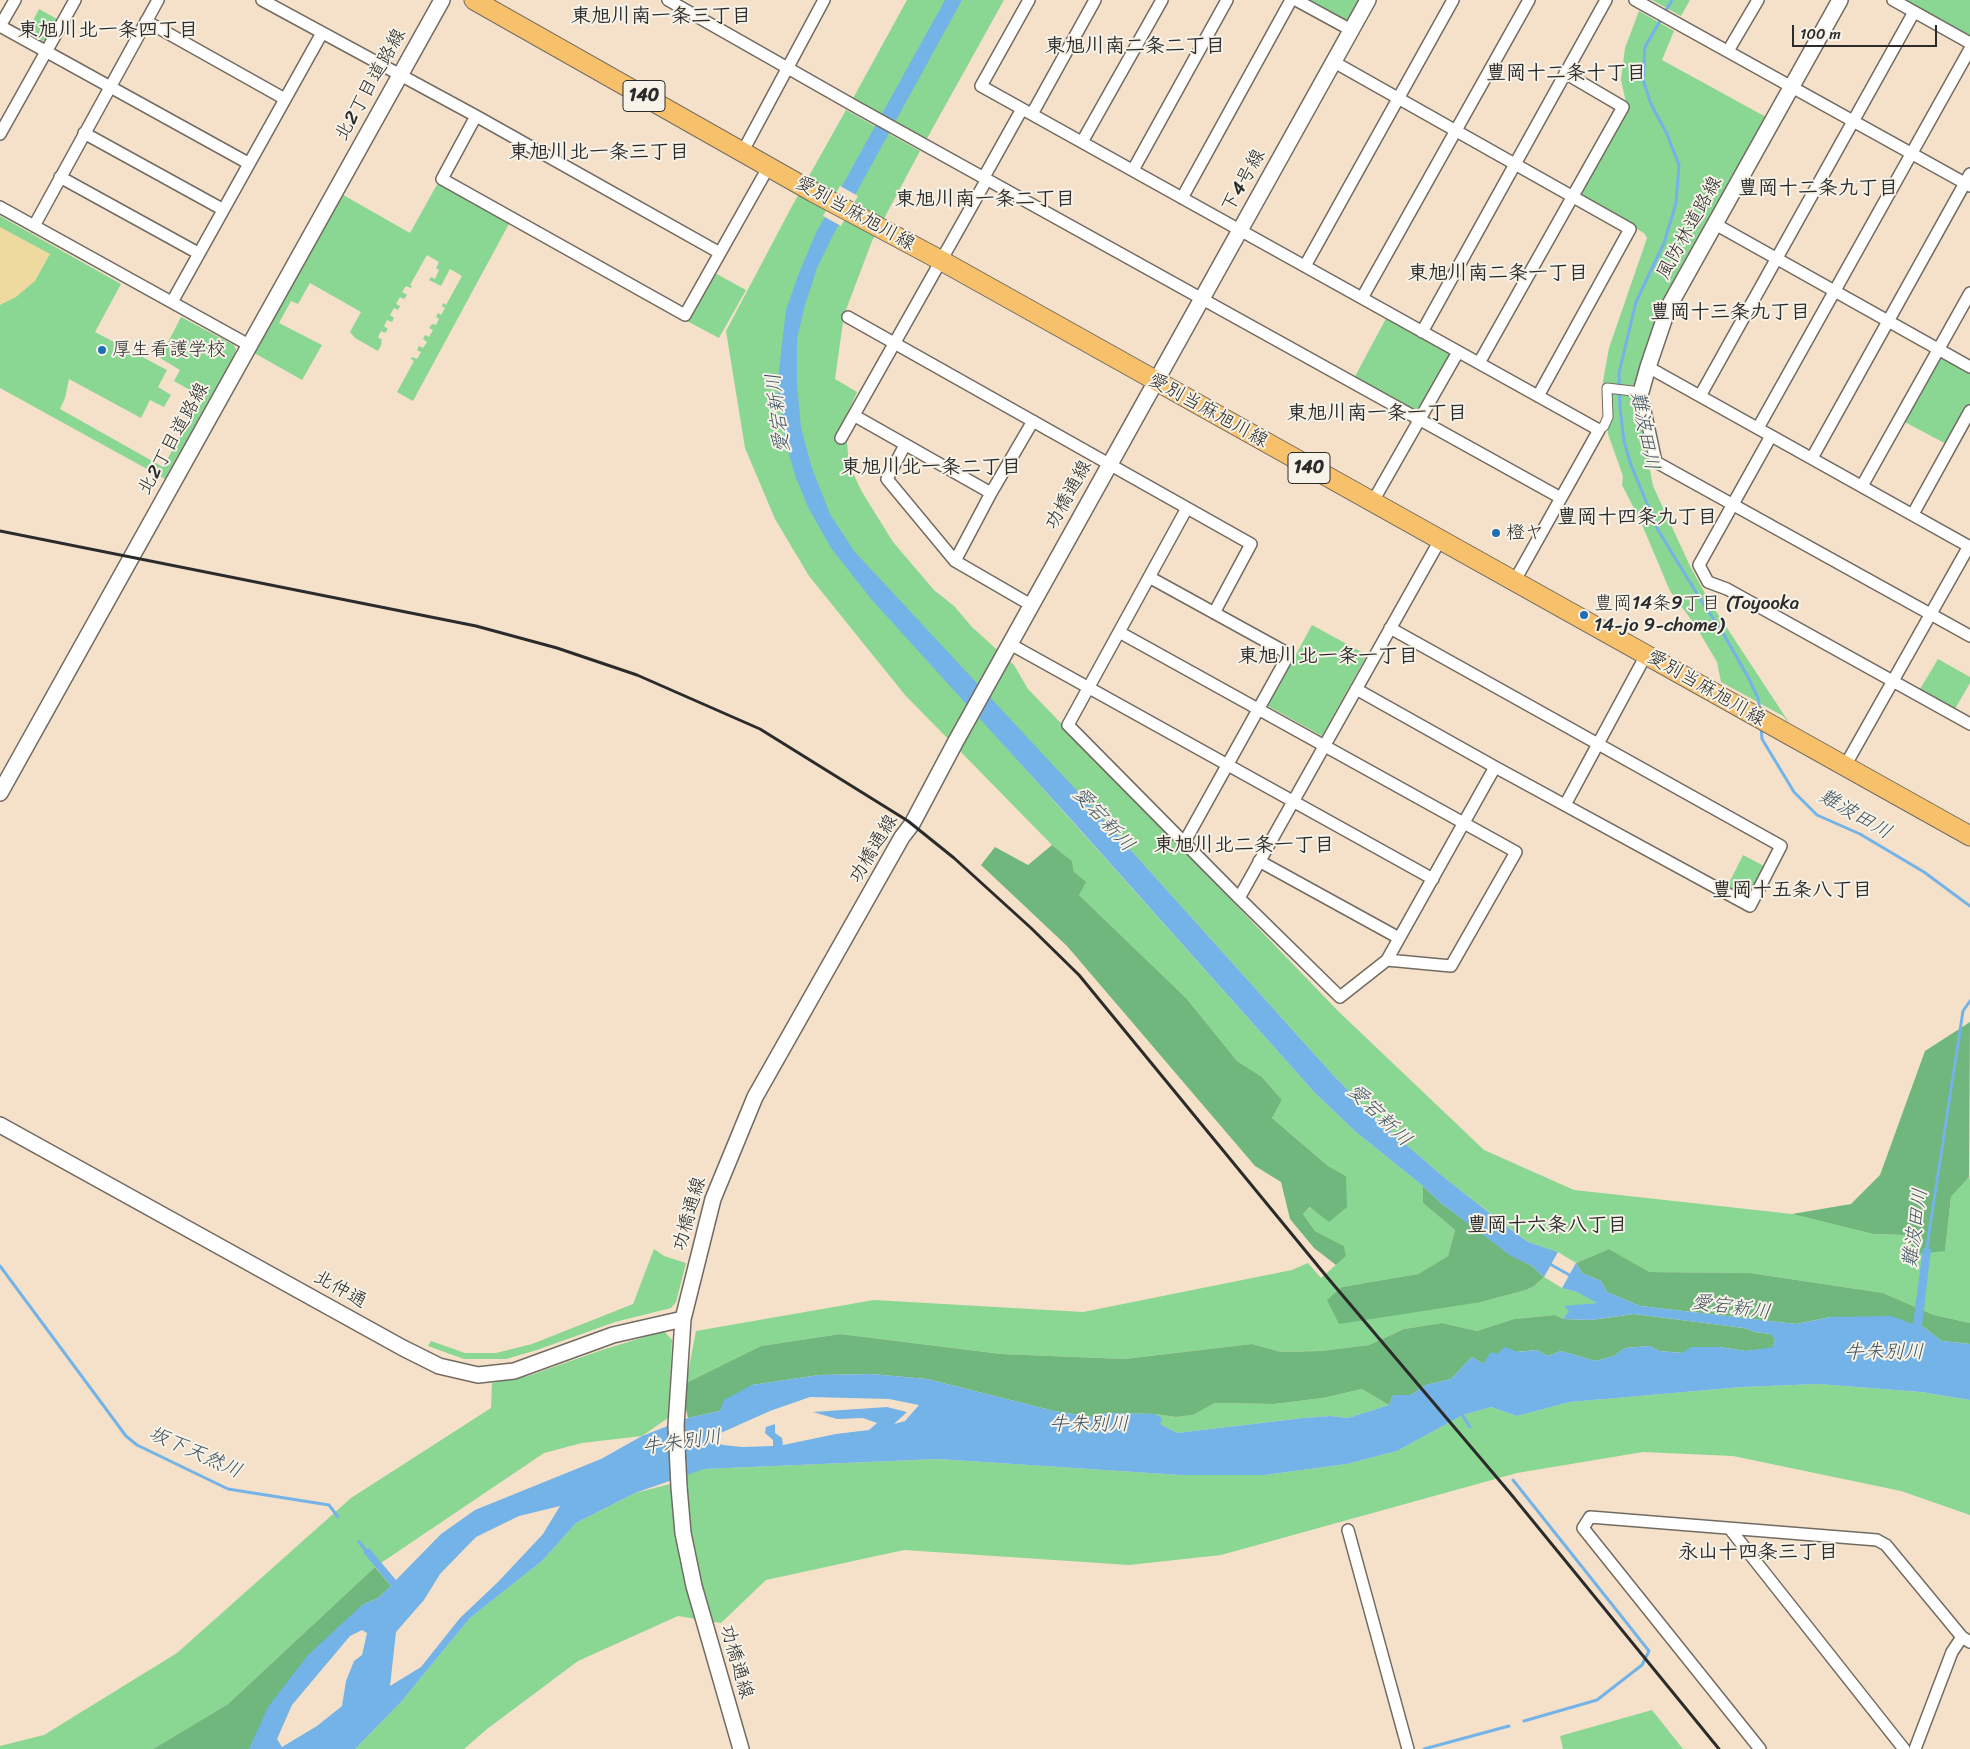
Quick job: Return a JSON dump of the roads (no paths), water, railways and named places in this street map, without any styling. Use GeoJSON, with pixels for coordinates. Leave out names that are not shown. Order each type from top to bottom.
{"type":"FeatureCollection","features":[{"type":"Feature","properties":{"kind":"main road","name":"愛別当麻旭川線"},"geometry":{"type":"LineString","coordinates":[[474,0],[813,192],[942,261],[1970,836]]}},
{"type":"Feature","properties":{"kind":"street"},"geometry":{"type":"LineString","coordinates":[[14,0],[0,26],[248,163]]}},
{"type":"Feature","properties":{"kind":"street"},"geometry":{"type":"LineString","coordinates":[[0,134],[75,0]]}},
{"type":"Feature","properties":{"kind":"street"},"geometry":{"type":"LineString","coordinates":[[34,226],[158,0]]}},
{"type":"Feature","properties":{"kind":"street"},"geometry":{"type":"LineString","coordinates":[[262,0],[476,116],[720,253]]}},
{"type":"Feature","properties":{"kind":"street","name":"北2丁目道路線"},"geometry":{"type":"LineString","coordinates":[[0,793],[442,0]]}},
{"type":"Feature","properties":{"kind":"street"},"geometry":{"type":"LineString","coordinates":[[668,0],[858,108],[1561,498]]}},
{"type":"Feature","properties":{"kind":"street"},"geometry":{"type":"LineString","coordinates":[[743,152],[824,0]]}},
{"type":"Feature","properties":{"kind":"street"},"geometry":{"type":"LineString","coordinates":[[1029,0],[981,86],[1599,430]]}},
{"type":"Feature","properties":{"kind":"street"},"geometry":{"type":"LineString","coordinates":[[841,438],[942,261],[985,178],[1095,0]]}},
{"type":"Feature","properties":{"kind":"street"},"geometry":{"type":"LineString","coordinates":[[1082,142],[1162,0]]}},
{"type":"Feature","properties":{"kind":"street"},"geometry":{"type":"LineString","coordinates":[[1133,170],[1227,0]]}},
{"type":"Feature","properties":{"kind":"street"},"geometry":{"type":"LineString","coordinates":[[1182,198],[1292,0]]}},
{"type":"Feature","properties":{"kind":"street"},"geometry":{"type":"LineString","coordinates":[[1296,0],[1351,30]]}},
{"type":"Feature","properties":{"kind":"street","name":"下4号線"},"geometry":{"type":"LineString","coordinates":[[1155,381],[1368,0]]}},
{"type":"Feature","properties":{"kind":"street"},"geometry":{"type":"LineString","coordinates":[[1305,266],[1454,0]]}},
{"type":"Feature","properties":{"kind":"street"},"geometry":{"type":"LineString","coordinates":[[1362,298],[1528,0]]}},
{"type":"Feature","properties":{"kind":"street"},"geometry":{"type":"LineString","coordinates":[[1422,332],[1606,0]]}},
{"type":"Feature","properties":{"kind":"street"},"geometry":{"type":"LineString","coordinates":[[1635,0],[1913,154],[1968,181],[1887,321],[1812,458]]}},
{"type":"Feature","properties":{"kind":"street"},"geometry":{"type":"LineString","coordinates":[[1728,51],[1758,0]]}},
{"type":"Feature","properties":{"kind":"street","name":"風防林道路線"},"geometry":{"type":"LineString","coordinates":[[1637,391],[1648,367],[1668,308],[1840,0]]}},
{"type":"Feature","properties":{"kind":"street"},"geometry":{"type":"LineString","coordinates":[[1893,0],[1970,43]]}},
{"type":"Feature","properties":{"kind":"street"},"geometry":{"type":"LineString","coordinates":[[1700,396],[1914,12]]}},
{"type":"Feature","properties":{"kind":"street"},"geometry":{"type":"LineString","coordinates":[[146,21],[285,99]]}},
{"type":"Feature","properties":{"kind":"street"},"geometry":{"type":"LineString","coordinates":[[172,302],[222,209],[322,33]]}},
{"type":"Feature","properties":{"kind":"street"},"geometry":{"type":"LineString","coordinates":[[1758,428],[1913,154],[1970,49]]}},
{"type":"Feature","properties":{"kind":"street"},"geometry":{"type":"LineString","coordinates":[[1334,62],[1455,132],[1630,229],[1538,396]]}},
{"type":"Feature","properties":{"kind":"street"},"geometry":{"type":"LineString","coordinates":[[1479,363],[1574,197],[1622,107],[1565,73]]}},
{"type":"Feature","properties":{"kind":"street"},"geometry":{"type":"LineString","coordinates":[[476,116],[442,180],[685,315],[769,166]]}},
{"type":"Feature","properties":{"kind":"street"},"geometry":{"type":"LineString","coordinates":[[84,133],[222,209]]}},
{"type":"Feature","properties":{"kind":"street"},"geometry":{"type":"LineString","coordinates":[[60,177],[198,253]]}},
{"type":"Feature","properties":{"kind":"street"},"geometry":{"type":"LineString","coordinates":[[0,207],[249,345]]}},
{"type":"Feature","properties":{"kind":"street"},"geometry":{"type":"LineString","coordinates":[[1715,224],[1970,367]]}},
{"type":"Feature","properties":{"kind":"street"},"geometry":{"type":"LineString","coordinates":[[1862,486],[1970,293]]}},
{"type":"Feature","properties":{"kind":"street"},"geometry":{"type":"LineString","coordinates":[[848,317],[1251,544],[1214,613]]}},
{"type":"Feature","properties":{"kind":"street"},"geometry":{"type":"LineString","coordinates":[[1372,503],[1458,352]]}},
{"type":"Feature","properties":{"kind":"street"},"geometry":{"type":"LineString","coordinates":[[1648,367],[1968,543],[1931,615],[1845,766]]}},
{"type":"Feature","properties":{"kind":"street","name":"功橋通線"},"geometry":{"type":"LineString","coordinates":[[741,1749],[694,1586],[683,1533],[679,1488],[676,1426],[683,1319],[714,1199],[733,1147],[755,1097],[902,837],[912,824],[962,729],[1155,381]]}},
{"type":"Feature","properties":{"kind":"street"},"geometry":{"type":"LineString","coordinates":[[1514,582],[1599,430],[1604,426],[1608,417],[1607,388],[1637,391],[1656,462],[1970,636]]}},
{"type":"Feature","properties":{"kind":"street"},"geometry":{"type":"LineString","coordinates":[[1913,514],[1970,411]]}},
{"type":"Feature","properties":{"kind":"street"},"geometry":{"type":"LineString","coordinates":[[855,416],[991,493]]}},
{"type":"Feature","properties":{"kind":"street"},"geometry":{"type":"LineString","coordinates":[[956,561],[991,493],[1033,421]]}},
{"type":"Feature","properties":{"kind":"street"},"geometry":{"type":"LineString","coordinates":[[1771,436],[1700,565],[1708,582],[1727,589],[1970,724]]}},
{"type":"Feature","properties":{"kind":"street"},"geometry":{"type":"LineString","coordinates":[[905,444],[888,479],[956,561],[1031,606]]}},
{"type":"Feature","properties":{"kind":"street"},"geometry":{"type":"LineString","coordinates":[[1187,508],[1068,725],[1238,898],[1340,997],[1388,960],[1495,767]]}},
{"type":"Feature","properties":{"kind":"street"},"geometry":{"type":"LineString","coordinates":[[1238,898],[1440,540]]}},
{"type":"Feature","properties":{"kind":"street"},"geometry":{"type":"LineString","coordinates":[[1149,577],[1289,654],[1184,843]]}},
{"type":"Feature","properties":{"kind":"street"},"geometry":{"type":"LineString","coordinates":[[1356,689],[1750,906],[1781,846],[1390,628]]}},
{"type":"Feature","properties":{"kind":"street"},"geometry":{"type":"LineString","coordinates":[[1119,632],[1516,852],[1451,966],[1388,960]]}},
{"type":"Feature","properties":{"kind":"street"},"geometry":{"type":"LineString","coordinates":[[1010,644],[1433,879]]}},
{"type":"Feature","properties":{"kind":"street"},"geometry":{"type":"LineString","coordinates":[[1566,805],[1646,655]]}},
{"type":"Feature","properties":{"kind":"street"},"geometry":{"type":"LineString","coordinates":[[1259,861],[1399,938]]}},
{"type":"Feature","properties":{"kind":"street","name":"北仲通"},"geometry":{"type":"LineString","coordinates":[[0,1125],[403,1348],[439,1366],[478,1375],[492,1375],[514,1371],[613,1335],[683,1319]]}},
{"type":"Feature","properties":{"kind":"street"},"geometry":{"type":"LineString","coordinates":[[1760,1749],[1583,1528],[1590,1517],[1877,1540],[1886,1545],[1966,1640],[1952,1652],[1915,1749]]}},
{"type":"Feature","properties":{"kind":"street"},"geometry":{"type":"LineString","coordinates":[[1730,1529],[1904,1749]]}},
{"type":"Feature","properties":{"kind":"street"},"geometry":{"type":"LineString","coordinates":[[1348,1530],[1408,1749]]}},
{"type":"Feature","properties":{"kind":"water"},"geometry":{"type":"Polygon","coordinates":[[[945,0],[962,0],[832,237],[817,268],[805,305],[797,339],[797,383],[801,428],[812,468],[830,514],[854,551],[1093,808],[1334,1076],[1380,1122],[1446,1179],[1528,1242],[1558,1252],[1544,1277],[1532,1266],[1511,1256],[1441,1203],[1423,1186],[1356,1132],[1315,1093],[872,600],[831,548],[808,507],[796,478],[786,444],[777,387],[786,310],[816,233],[945,0]]]}},
{"type":"Feature","properties":{"kind":"water","name":"牛朱別川"},"geometry":{"type":"Polygon","coordinates":[[[1923,1248],[1931,1249],[1922,1326],[1942,1341],[1970,1344],[1970,1400],[1921,1392],[1818,1384],[1742,1387],[1570,1402],[1517,1416],[1491,1407],[1463,1415],[1397,1451],[1347,1464],[1265,1475],[1180,1475],[938,1459],[704,1469],[635,1493],[576,1523],[542,1561],[470,1618],[401,1702],[355,1749],[249,1749],[268,1707],[308,1655],[362,1605],[378,1598],[391,1586],[363,1552],[369,1548],[396,1580],[441,1534],[475,1510],[601,1459],[642,1436],[688,1418],[720,1411],[724,1400],[752,1385],[819,1375],[871,1374],[927,1379],[1054,1411],[1092,1417],[1107,1413],[1155,1414],[1162,1418],[1160,1424],[1177,1433],[1303,1418],[1331,1416],[1348,1418],[1389,1405],[1393,1395],[1411,1395],[1426,1385],[1451,1379],[1472,1357],[1483,1364],[1491,1352],[1497,1354],[1505,1347],[1518,1352],[1536,1350],[1548,1356],[1561,1351],[1595,1361],[1614,1356],[1625,1348],[1650,1346],[1659,1351],[1682,1353],[1691,1347],[1719,1347],[1746,1351],[1773,1347],[1775,1340],[1771,1334],[1755,1332],[1744,1328],[1634,1314],[1591,1320],[1563,1319],[1569,1311],[1564,1306],[1597,1303],[1577,1292],[1562,1288],[1576,1263],[1582,1273],[1601,1281],[1607,1292],[1640,1306],[1796,1324],[1831,1317],[1891,1316],[1913,1324],[1923,1248]],[[810,1397],[770,1411],[705,1440],[723,1445],[742,1447],[773,1446],[773,1440],[765,1433],[766,1427],[775,1424],[775,1433],[782,1438],[783,1445],[836,1434],[869,1430],[877,1423],[863,1418],[837,1419],[813,1412],[887,1407],[907,1412],[894,1424],[905,1421],[919,1405],[889,1399],[810,1397]],[[560,1506],[519,1516],[476,1537],[440,1574],[424,1600],[396,1632],[390,1686],[421,1667],[460,1618],[498,1582],[543,1534],[560,1506]],[[362,1630],[350,1636],[292,1705],[277,1739],[282,1747],[317,1726],[342,1706],[346,1681],[354,1661],[362,1655],[367,1633],[362,1630]]]}},
{"type":"Feature","properties":{"kind":"waterway","name":"難波田川"},"geometry":{"type":"LineString","coordinates":[[1672,0],[1645,47],[1643,80],[1651,104],[1667,134],[1679,165],[1676,203],[1664,243],[1636,302],[1619,373],[1620,408],[1624,441],[1631,465],[1658,530],[1723,633],[1748,677],[1758,698],[1760,711]]}},
{"type":"Feature","properties":{"kind":"waterway","name":"難波田川"},"geometry":{"type":"LineString","coordinates":[[1761,727],[1762,739],[1794,792],[1817,815],[1860,834],[1924,872],[1970,906]]}},
{"type":"Feature","properties":{"kind":"waterway","name":"難波田川"},"geometry":{"type":"LineString","coordinates":[[1926,1253],[1963,1011],[1970,1001]]}},
{"type":"Feature","properties":{"kind":"waterway","name":"愛宕新川"},"geometry":{"type":"LineString","coordinates":[[1548,1263],[1573,1277]]}},
{"type":"Feature","properties":{"kind":"waterway","name":"坂下天然川"},"geometry":{"type":"LineString","coordinates":[[0,1266],[126,1436],[137,1445],[228,1489],[329,1505],[338,1517]]}},
{"type":"Feature","properties":{"kind":"waterway"},"geometry":{"type":"LineString","coordinates":[[1461,1413],[1470,1427]]}},
{"type":"Feature","properties":{"kind":"waterway"},"geometry":{"type":"LineString","coordinates":[[1513,1480],[1649,1651],[1642,1665],[1597,1700],[1524,1721]]}},
{"type":"Feature","properties":{"kind":"waterway","name":"坂下天然川"},"geometry":{"type":"LineString","coordinates":[[359,1542],[368,1553]]}},
{"type":"Feature","properties":{"kind":"waterway"},"geometry":{"type":"LineString","coordinates":[[1424,1749],[1509,1726]]}},
{"type":"Feature","properties":{"kind":"railway"},"geometry":{"type":"LineString","coordinates":[[0,531],[476,626],[557,648],[637,675],[760,729],[908,821],[954,858],[1031,928],[1079,975],[1327,1277],[1510,1493],[1719,1749]]}},
{"type":"Feature","properties":{"kind":"place","name":"厚生看護学校"},"geometry":{"type":"Point","coordinates":[102,350]}},
{"type":"Feature","properties":{"kind":"place","name":"橙ヤ"},"geometry":{"type":"Point","coordinates":[1496,533]}},
{"type":"Feature","properties":{"kind":"place","name":"豊岡14条9丁目 (Toyooka 14-jo 9-chome)"},"geometry":{"type":"Point","coordinates":[1584,615]}},
{"type":"Feature","properties":{"kind":"district","name":"東旭川南一条三丁目"},"geometry":{"type":"Point","coordinates":[661,17]}},
{"type":"Feature","properties":{"kind":"district","name":"東旭川北一条四丁目"},"geometry":{"type":"Point","coordinates":[108,31]}},
{"type":"Feature","properties":{"kind":"district","name":"東旭川南二条二丁目"},"geometry":{"type":"Point","coordinates":[1135,47]}},
{"type":"Feature","properties":{"kind":"district","name":"豊岡十二条十丁目"},"geometry":{"type":"Point","coordinates":[1566,74]}},
{"type":"Feature","properties":{"kind":"district","name":"東旭川北一条三丁目"},"geometry":{"type":"Point","coordinates":[599,153]}},
{"type":"Feature","properties":{"kind":"district","name":"豊岡十二条九丁目"},"geometry":{"type":"Point","coordinates":[1818,189]}},
{"type":"Feature","properties":{"kind":"district","name":"東旭川南一条二丁目"},"geometry":{"type":"Point","coordinates":[985,200]}},
{"type":"Feature","properties":{"kind":"district","name":"東旭川南二条一丁目"},"geometry":{"type":"Point","coordinates":[1498,274]}},
{"type":"Feature","properties":{"kind":"district","name":"豊岡十三条九丁目"},"geometry":{"type":"Point","coordinates":[1730,313]}},
{"type":"Feature","properties":{"kind":"district","name":"東旭川南一条一丁目"},"geometry":{"type":"Point","coordinates":[1377,414]}},
{"type":"Feature","properties":{"kind":"district","name":"東旭川北一条二丁目"},"geometry":{"type":"Point","coordinates":[931,468]}},
{"type":"Feature","properties":{"kind":"district","name":"豊岡十四条九丁目"},"geometry":{"type":"Point","coordinates":[1637,518]}},
{"type":"Feature","properties":{"kind":"district","name":"東旭川北一条一丁目"},"geometry":{"type":"Point","coordinates":[1328,657]}},
{"type":"Feature","properties":{"kind":"district","name":"東旭川北二条一丁目"},"geometry":{"type":"Point","coordinates":[1244,846]}},
{"type":"Feature","properties":{"kind":"district","name":"豊岡十五条八丁目"},"geometry":{"type":"Point","coordinates":[1792,891]}},
{"type":"Feature","properties":{"kind":"district","name":"豊岡十六条八丁目"},"geometry":{"type":"Point","coordinates":[1547,1226]}},
{"type":"Feature","properties":{"kind":"district","name":"永山十四条三丁目"},"geometry":{"type":"Point","coordinates":[1758,1553]}}]}
